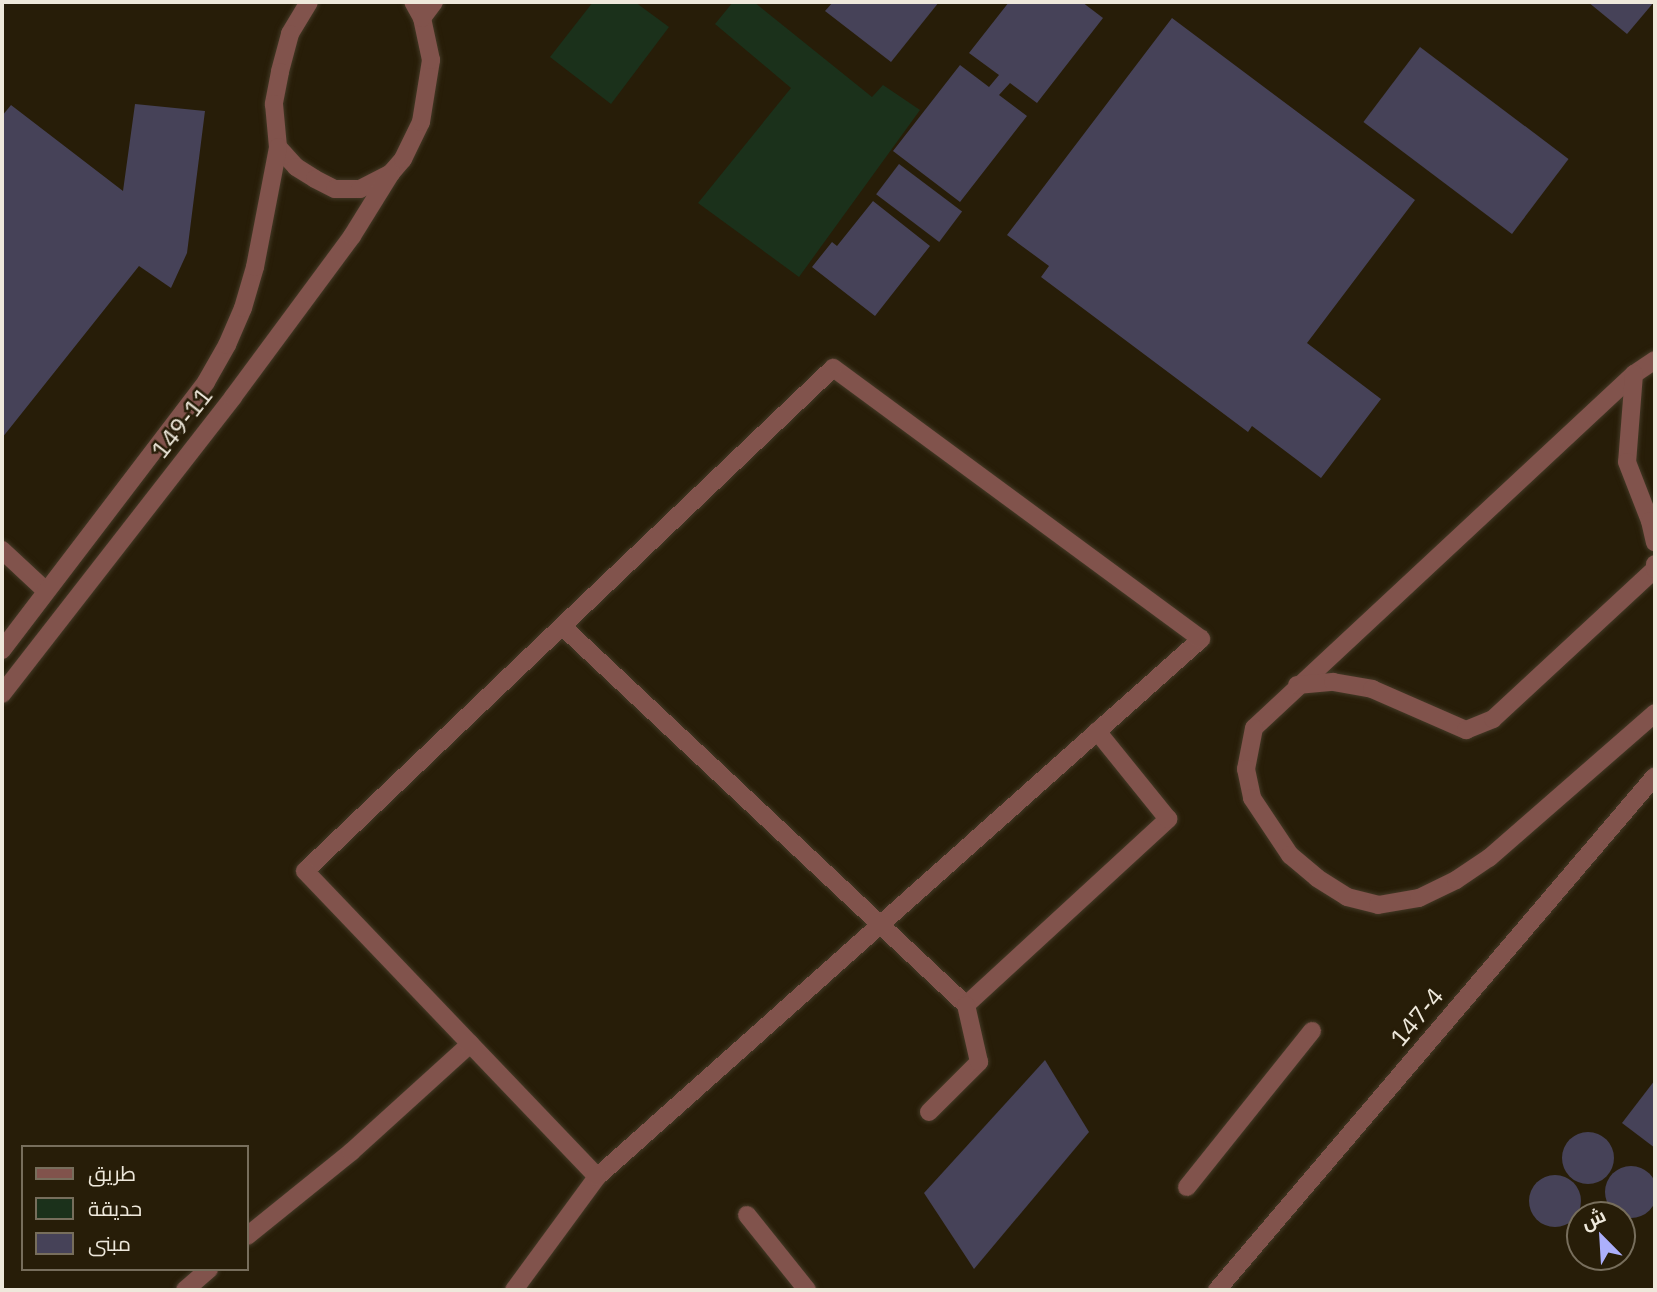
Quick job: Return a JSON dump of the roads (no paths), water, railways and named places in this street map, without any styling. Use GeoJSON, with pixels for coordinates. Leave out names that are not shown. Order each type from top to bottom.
{"type":"FeatureCollection","features":[{"type":"Feature","properties":{"kind":"street","name":"149-11"},"geometry":{"type":"LineString","coordinates":[[2,650],[206,382],[227,345],[243,308],[255,267],[278,147],[274,104],[280,72],[290,34],[309,2]]}},
{"type":"Feature","properties":{"kind":"street"},"geometry":{"type":"LineString","coordinates":[[418,10],[434,2]]}},
{"type":"Feature","properties":{"kind":"street","name":"149-11"},"geometry":{"type":"LineString","coordinates":[[2,695],[233,397],[352,236],[391,173],[403,159],[421,122],[431,60],[418,10]]}},
{"type":"Feature","properties":{"kind":"street"},"geometry":{"type":"LineString","coordinates":[[278,147],[296,167],[335,188],[360,188],[391,173]]}},
{"type":"Feature","properties":{"kind":"street"},"geometry":{"type":"LineString","coordinates":[[1655,360],[1634,374],[1297,685],[1254,728],[1246,769],[1252,797],[1266,823],[1299,863],[1347,897],[1378,905],[1419,898],[1457,880],[1489,858],[1655,713]]}},
{"type":"Feature","properties":{"kind":"street"},"geometry":{"type":"LineString","coordinates":[[514,1290],[597,1177],[1201,639],[833,368],[305,871],[597,1177]]}},
{"type":"Feature","properties":{"kind":"street"},"geometry":{"type":"LineString","coordinates":[[1634,374],[1627,462],[1650,521],[1655,542]]}},
{"type":"Feature","properties":{"kind":"street"},"geometry":{"type":"LineString","coordinates":[[2,550],[47,592]]}},
{"type":"Feature","properties":{"kind":"street"},"geometry":{"type":"LineString","coordinates":[[1297,685],[1333,682],[1372,689],[1466,730],[1493,719],[1654,569],[1655,564]]}},
{"type":"Feature","properties":{"kind":"street"},"geometry":{"type":"LineString","coordinates":[[562,626],[966,1005],[979,1062],[929,1112]]}},
{"type":"Feature","properties":{"kind":"street"},"geometry":{"type":"LineString","coordinates":[[966,1005],[1168,819],[1097,731]]}},
{"type":"Feature","properties":{"kind":"street","name":"147-4"},"geometry":{"type":"LineString","coordinates":[[1217,1290],[1655,776]]}},
{"type":"Feature","properties":{"kind":"street"},"geometry":{"type":"LineString","coordinates":[[1187,1187],[1312,1031]]}},
{"type":"Feature","properties":{"kind":"street"},"geometry":{"type":"LineString","coordinates":[[248,1235],[351,1152],[470,1044]]}},
{"type":"Feature","properties":{"kind":"street"},"geometry":{"type":"LineString","coordinates":[[747,1214],[807,1290]]}},
{"type":"Feature","properties":{"kind":"street"},"geometry":{"type":"LineString","coordinates":[[185,1290],[207,1271]]}}]}
